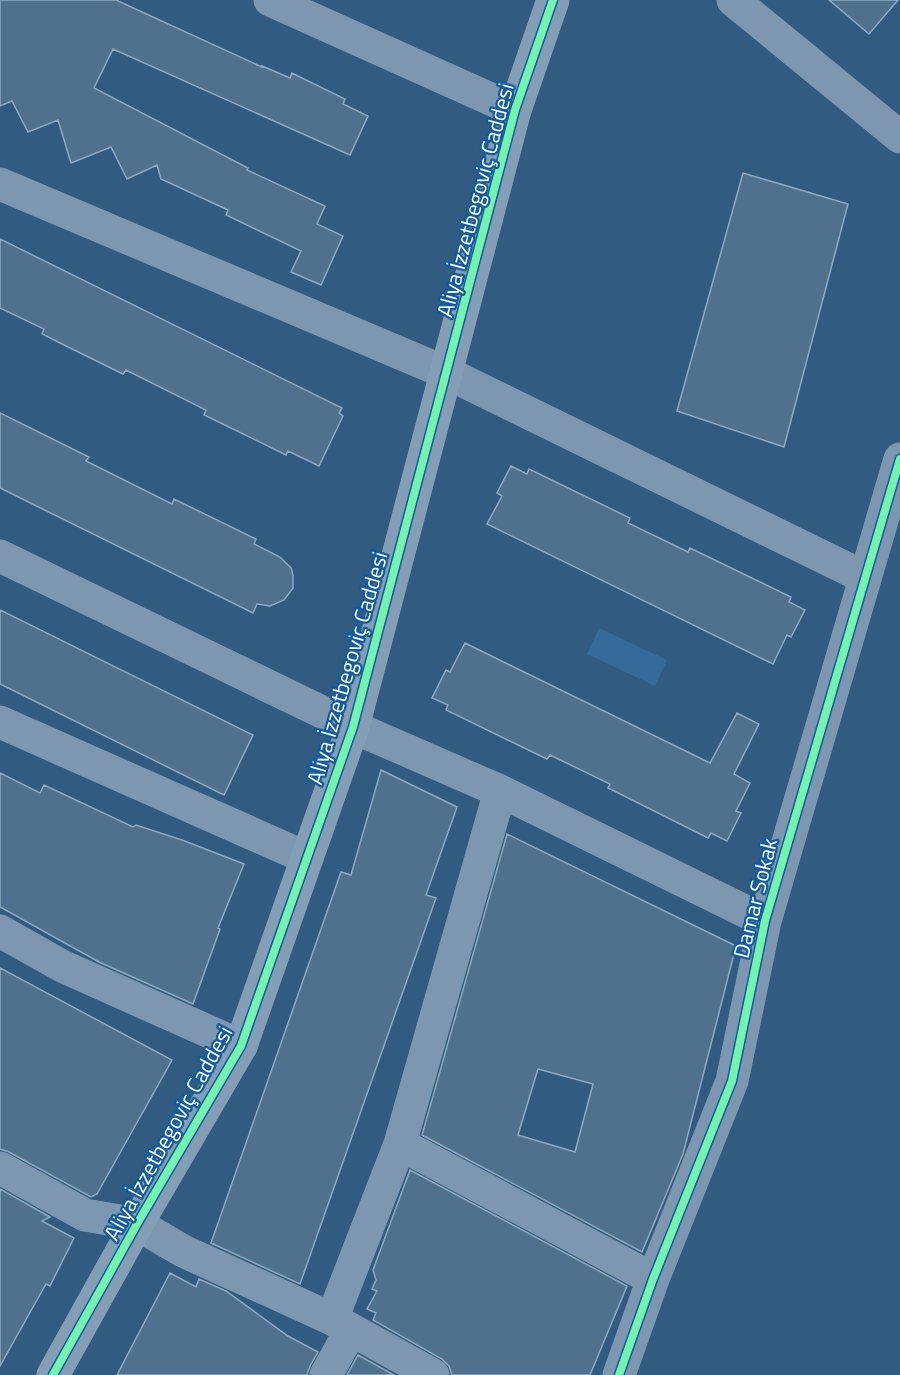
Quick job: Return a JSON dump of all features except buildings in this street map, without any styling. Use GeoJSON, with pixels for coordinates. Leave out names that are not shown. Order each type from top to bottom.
{"type":"FeatureCollection","features":[{"type":"Feature","properties":{"kind":"street"},"geometry":{"type":"LineString","coordinates":[[270,0],[515,110]]}},
{"type":"Feature","properties":{"kind":"street","name":"Aliya İzzetbegoviç Caddesi"},"geometry":{"type":"LineString","coordinates":[[53,1375],[137,1224],[241,1046],[353,727],[515,110],[553,0]]}},
{"type":"Feature","properties":{"kind":"street"},"geometry":{"type":"LineString","coordinates":[[733,0],[900,137]]}},
{"type":"Feature","properties":{"kind":"street"},"geometry":{"type":"LineString","coordinates":[[0,184],[447,373],[864,577]]}},
{"type":"Feature","properties":{"kind":"street","name":"Damar Sokak"},"geometry":{"type":"LineString","coordinates":[[619,1375],[653,1279],[732,1081],[765,921],[900,459]]}},
{"type":"Feature","properties":{"kind":"street"},"geometry":{"type":"LineString","coordinates":[[0,556],[353,727],[500,791],[765,921]]}},
{"type":"Feature","properties":{"kind":"street"},"geometry":{"type":"LineString","coordinates":[[0,722],[307,858]]}},
{"type":"Feature","properties":{"kind":"street"},"geometry":{"type":"LineString","coordinates":[[326,1375],[400,1144],[500,791]]}},
{"type":"Feature","properties":{"kind":"street"},"geometry":{"type":"LineString","coordinates":[[0,931],[62,966],[241,1046]]}},
{"type":"Feature","properties":{"kind":"street"},"geometry":{"type":"LineString","coordinates":[[400,1144],[653,1279]]}},
{"type":"Feature","properties":{"kind":"street"},"geometry":{"type":"LineString","coordinates":[[0,1168],[86,1215],[137,1224],[183,1251],[341,1325],[433,1375]]}},
{"type":"Feature","properties":{"kind":"water"},"geometry":{"type":"Polygon","coordinates":[[[599,628],[667,660],[655,686],[587,654],[599,628]]]}},
{"type":"Feature","properties":{"kind":"cycle path"},"geometry":{"type":"LineString","coordinates":[[53,1375],[137,1224],[241,1046],[353,727],[515,110],[553,0]]}},
{"type":"Feature","properties":{"kind":"cycle path"},"geometry":{"type":"LineString","coordinates":[[619,1375],[653,1279],[732,1081],[765,921],[900,459]]}}]}
